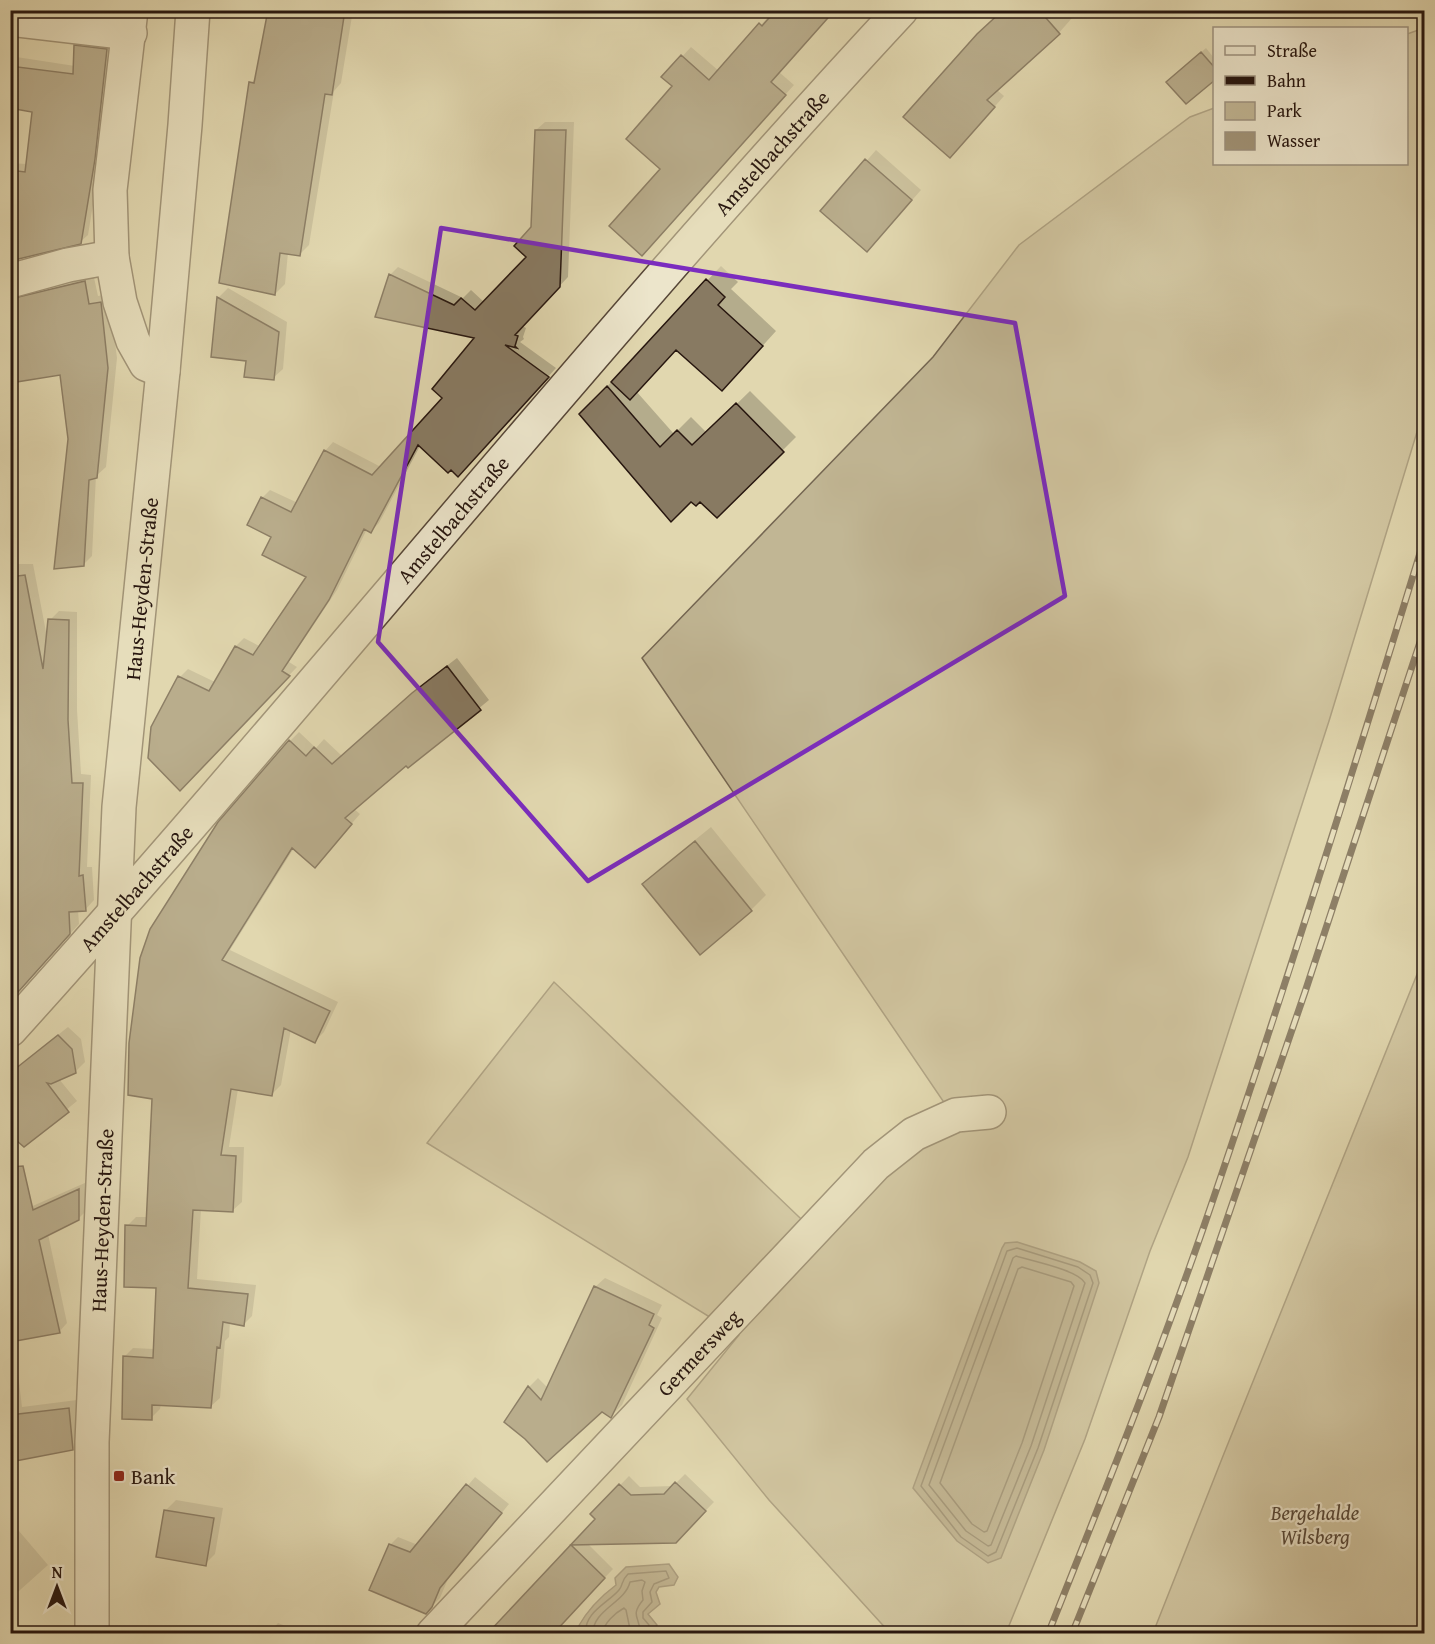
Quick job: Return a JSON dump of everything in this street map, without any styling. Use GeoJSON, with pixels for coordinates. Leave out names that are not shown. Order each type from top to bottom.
{"type":"FeatureCollection","features":[{"type":"Feature","properties":{"kind":"street","name":"Haus-Heyden-Straße"},"geometry":{"type":"LineString","coordinates":[[92,1634],[92,1442],[119,807],[163,371],[193,10]]}},
{"type":"Feature","properties":{"kind":"street","name":"Amstelbachstraße"},"geometry":{"type":"LineString","coordinates":[[10,1030],[179,840],[690,243],[901,11]]}},
{"type":"Feature","properties":{"kind":"street"},"geometry":{"type":"LineString","coordinates":[[10,19],[131,22],[110,190],[112,258],[120,302],[133,341],[146,364],[163,371]]}},
{"type":"Feature","properties":{"kind":"street"},"geometry":{"type":"LineString","coordinates":[[10,281],[68,265],[112,258]]}},
{"type":"Feature","properties":{"kind":"street"},"geometry":{"type":"LineString","coordinates":[[119,807],[131,827],[142,838],[157,841],[179,840]]}},
{"type":"Feature","properties":{"kind":"street","name":"Germersweg"},"geometry":{"type":"LineString","coordinates":[[433,1634],[876,1164],[914,1134],[956,1115],[989,1112]]}},
{"type":"Feature","properties":{"kind":"highlighted area"},"geometry":{"type":"Polygon","coordinates":[[[441,228],[1015,323],[1065,596],[588,881],[378,642],[441,228]]]}},
{"type":"Feature","properties":{"kind":"green space"},"geometry":{"type":"Polygon","coordinates":[[[1424,28],[1424,409],[1329,721],[1188,1157],[1150,1251],[1085,1439],[1006,1633],[890,1633],[769,1500],[687,1399],[739,1335],[427,1143],[554,982],[823,1240],[902,1157],[958,1123],[642,658],[933,357],[1019,245],[1190,117],[1213,108],[1213,165],[1408,165],[1408,34],[1424,28]]]}},
{"type":"Feature","properties":{"kind":"green space","name":"Bergehalde Wilsberg"},"geometry":{"type":"Polygon","coordinates":[[[1424,957],[1424,1633],[1153,1633],[1223,1456],[1424,957]]]}},
{"type":"Feature","properties":{"kind":"water"},"geometry":{"type":"Polygon","coordinates":[[[1017,1242],[1080,1262],[1096,1271],[1099,1283],[1044,1450],[1001,1558],[988,1563],[957,1541],[913,1488],[1002,1248],[1005,1243],[1017,1242]]]}},
{"type":"Feature","properties":{"kind":"water"},"geometry":{"type":"Polygon","coordinates":[[[669,1564],[678,1577],[674,1585],[659,1587],[656,1592],[660,1604],[648,1614],[657,1625],[652,1633],[580,1633],[578,1627],[586,1615],[616,1585],[615,1578],[626,1567],[669,1564]]]}},
{"type":"Feature","properties":{"kind":"building"},"geometry":{"type":"Polygon","coordinates":[[[268,10],[345,10],[332,95],[325,94],[300,256],[280,253],[275,295],[219,283],[249,82],[254,83],[268,10]]]}},
{"type":"Feature","properties":{"kind":"building"},"geometry":{"type":"Polygon","coordinates":[[[776,10],[835,10],[771,82],[786,95],[642,256],[609,226],[660,169],[626,139],[672,86],[661,77],[681,55],[709,80],[759,23],[762,26],[776,10]]]}},
{"type":"Feature","properties":{"kind":"building"},"geometry":{"type":"Polygon","coordinates":[[[1003,10],[1039,10],[1060,34],[987,100],[995,107],[950,158],[903,117],[977,34],[1003,10]]]}},
{"type":"Feature","properties":{"kind":"building"},"geometry":{"type":"Polygon","coordinates":[[[74,45],[107,49],[95,159],[81,244],[10,261],[10,170],[25,172],[32,112],[10,108],[10,66],[73,74],[74,45]]]}},
{"type":"Feature","properties":{"kind":"building"},"geometry":{"type":"Polygon","coordinates":[[[1201,52],[1213,66],[1213,82],[1186,104],[1166,82],[1201,52]]]}},
{"type":"Feature","properties":{"kind":"building"},"geometry":{"type":"Polygon","coordinates":[[[535,130],[566,130],[560,287],[515,335],[518,336],[515,346],[517,348],[505,345],[549,377],[458,477],[451,470],[448,473],[418,445],[371,533],[364,529],[329,600],[282,671],[290,676],[180,791],[148,758],[151,727],[178,676],[209,691],[235,646],[253,655],[306,577],[262,555],[271,537],[247,525],[261,497],[291,512],[324,450],[372,475],[442,398],[432,389],[474,338],[375,317],[389,274],[454,305],[461,298],[475,310],[526,257],[514,246],[531,227],[535,130]]]}},
{"type":"Feature","properties":{"kind":"building"},"geometry":{"type":"Polygon","coordinates":[[[865,159],[912,200],[867,252],[820,211],[865,159]]]}},
{"type":"Feature","properties":{"kind":"building"},"geometry":{"type":"Polygon","coordinates":[[[706,279],[725,297],[718,305],[763,346],[722,391],[676,350],[630,400],[611,382],[706,279]]]}},
{"type":"Feature","properties":{"kind":"building"},"geometry":{"type":"Polygon","coordinates":[[[85,281],[89,304],[101,302],[108,368],[97,478],[89,480],[84,566],[54,569],[68,439],[60,375],[10,383],[10,299],[85,281]]]}},
{"type":"Feature","properties":{"kind":"building"},"geometry":{"type":"Polygon","coordinates":[[[217,297],[279,332],[274,380],[244,377],[246,361],[211,357],[217,297]]]}},
{"type":"Feature","properties":{"kind":"building"},"geometry":{"type":"Polygon","coordinates":[[[607,386],[660,447],[677,430],[692,445],[736,403],[784,452],[717,518],[700,502],[696,506],[691,502],[671,522],[579,414],[607,386]]]}},
{"type":"Feature","properties":{"kind":"building"},"geometry":{"type":"Polygon","coordinates":[[[25,575],[43,669],[48,619],[69,620],[68,720],[72,783],[83,783],[79,876],[83,875],[86,911],[69,912],[70,934],[10,1001],[10,577],[25,575]]]}},
{"type":"Feature","properties":{"kind":"building"},"geometry":{"type":"Polygon","coordinates":[[[447,666],[481,710],[408,768],[406,766],[345,818],[352,824],[315,868],[292,848],[222,960],[330,1011],[315,1043],[284,1028],[272,1096],[231,1089],[221,1155],[236,1156],[233,1212],[193,1210],[188,1288],[248,1294],[244,1326],[223,1322],[220,1348],[217,1347],[211,1408],[152,1405],[152,1420],[122,1419],[123,1356],[153,1358],[156,1288],[124,1287],[125,1225],[146,1226],[152,1099],[128,1095],[129,1043],[140,958],[150,929],[218,822],[289,740],[306,756],[314,747],[332,764],[412,693],[447,666]]]}},
{"type":"Feature","properties":{"kind":"building"},"geometry":{"type":"Polygon","coordinates":[[[695,841],[752,911],[700,955],[642,884],[695,841]]]}},
{"type":"Feature","properties":{"kind":"building"},"geometry":{"type":"Polygon","coordinates":[[[58,1035],[72,1049],[76,1073],[51,1084],[47,1083],[69,1112],[24,1147],[10,1135],[10,1073],[58,1035]]]}},
{"type":"Feature","properties":{"kind":"building"},"geometry":{"type":"Polygon","coordinates":[[[23,1166],[33,1210],[79,1189],[79,1220],[39,1240],[60,1333],[10,1342],[10,1167],[23,1166]]]}},
{"type":"Feature","properties":{"kind":"building"},"geometry":{"type":"Polygon","coordinates":[[[594,1286],[654,1314],[649,1325],[654,1328],[611,1418],[602,1412],[547,1462],[525,1439],[504,1422],[528,1386],[541,1400],[594,1286]]]}},
{"type":"Feature","properties":{"kind":"building"},"geometry":{"type":"Polygon","coordinates":[[[69,1408],[73,1450],[10,1462],[10,1415],[69,1408]]]}},
{"type":"Feature","properties":{"kind":"building"},"geometry":{"type":"Polygon","coordinates":[[[675,1482],[706,1511],[676,1543],[571,1545],[605,1578],[553,1634],[487,1634],[595,1519],[590,1514],[619,1484],[631,1495],[664,1494],[675,1482]]]}},
{"type":"Feature","properties":{"kind":"building"},"geometry":{"type":"Polygon","coordinates":[[[466,1484],[502,1513],[440,1588],[432,1607],[426,1614],[369,1590],[389,1544],[410,1552],[466,1484]]]}},
{"type":"Feature","properties":{"kind":"building"},"geometry":{"type":"Polygon","coordinates":[[[164,1510],[214,1518],[206,1566],[156,1557],[164,1510]]]}},
{"type":"Feature","properties":{"kind":"railway"},"geometry":{"type":"LineString","coordinates":[[1048,1634],[1148,1380],[1204,1226],[1317,884],[1424,540]]}},
{"type":"Feature","properties":{"kind":"railway"},"geometry":{"type":"LineString","coordinates":[[1072,1634],[1159,1417],[1305,992],[1424,630]]}},
{"type":"Feature","properties":{"kind":"place","name":"Bank"},"geometry":{"type":"Point","coordinates":[119,1476]}}]}
